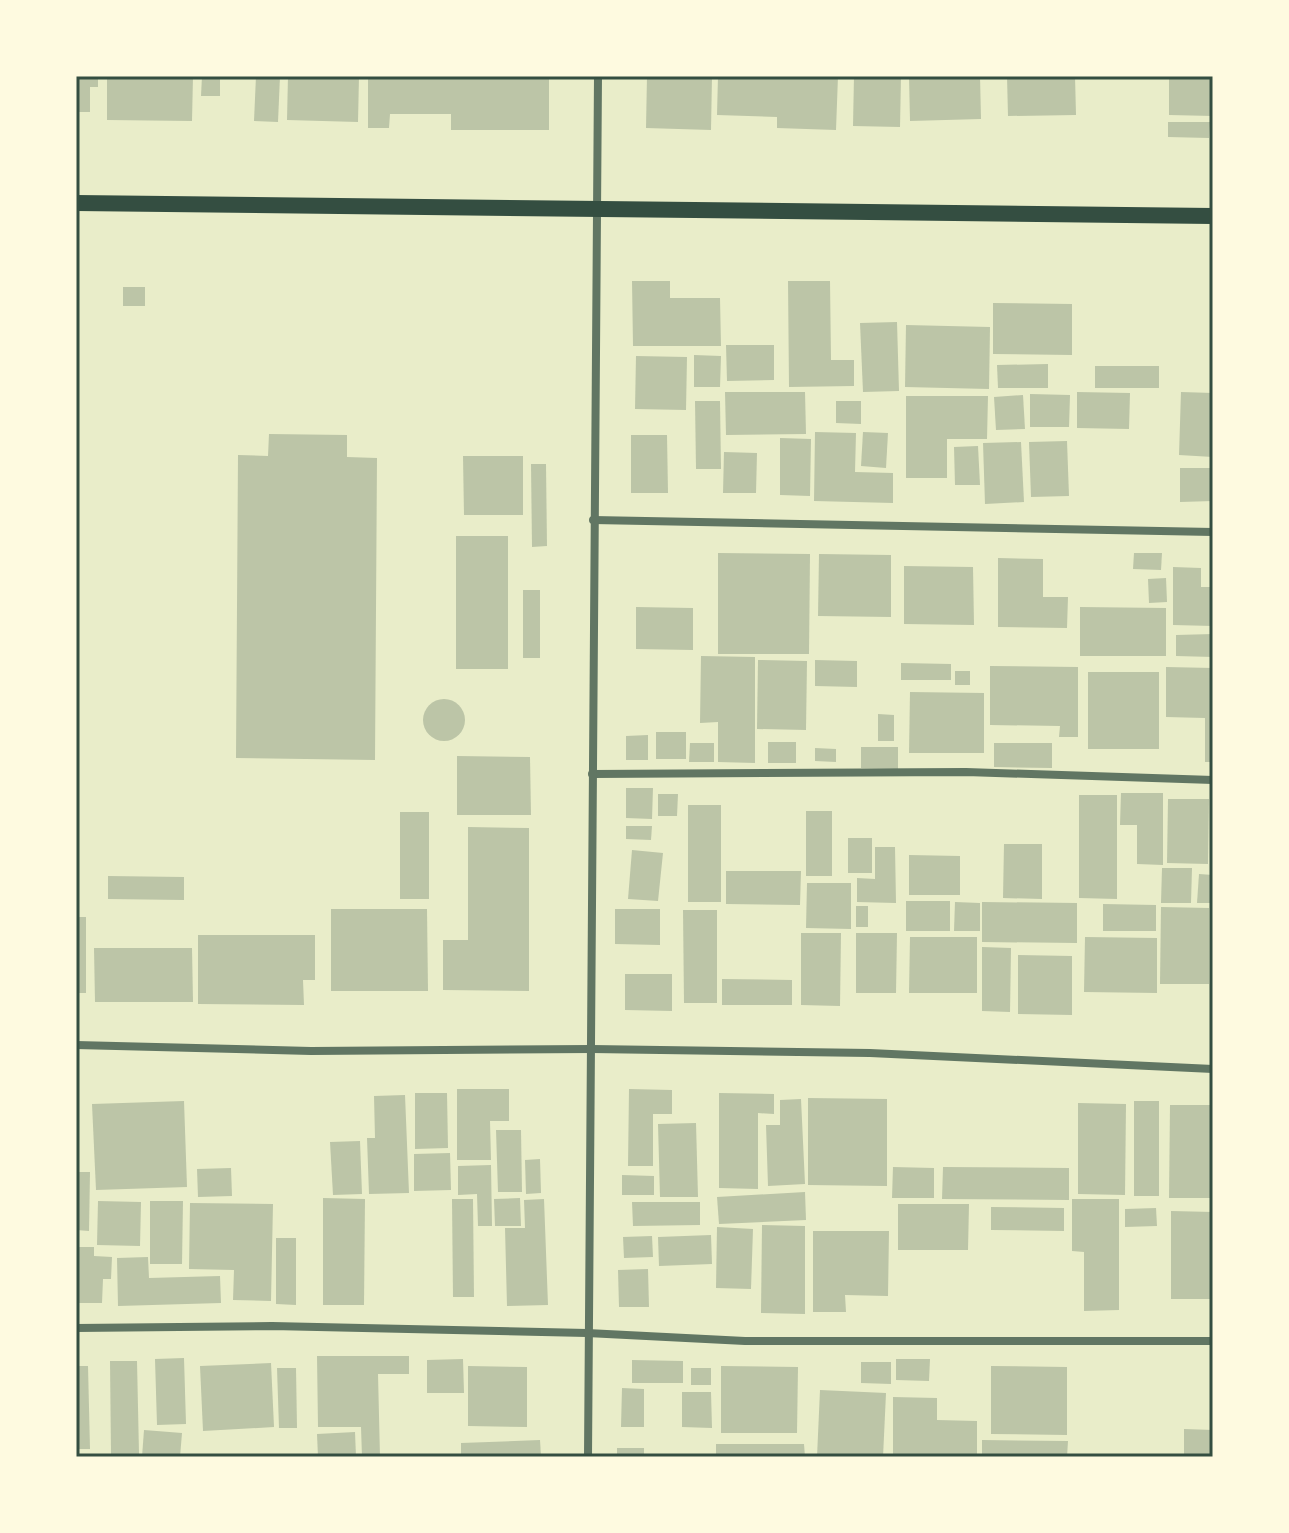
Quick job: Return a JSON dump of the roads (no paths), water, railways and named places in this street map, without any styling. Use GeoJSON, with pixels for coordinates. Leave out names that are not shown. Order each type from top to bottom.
{"type":"FeatureCollection","features":[{"type":"Feature","properties":{"kind":"main road"},"geometry":{"type":"LineString","coordinates":[[76,203],[1213,216]]}},
{"type":"Feature","properties":{"kind":"street"},"geometry":{"type":"LineString","coordinates":[[588,1457],[598,76]]}},
{"type":"Feature","properties":{"kind":"street"},"geometry":{"type":"LineString","coordinates":[[593,520],[1213,532]]}},
{"type":"Feature","properties":{"kind":"street"},"geometry":{"type":"LineString","coordinates":[[592,774],[966,772],[1213,780]]}},
{"type":"Feature","properties":{"kind":"street"},"geometry":{"type":"LineString","coordinates":[[76,1045],[311,1051],[592,1049],[870,1053],[1213,1069]]}},
{"type":"Feature","properties":{"kind":"street"},"geometry":{"type":"LineString","coordinates":[[76,1328],[272,1326],[587,1333],[745,1341],[1213,1341]]}}]}
